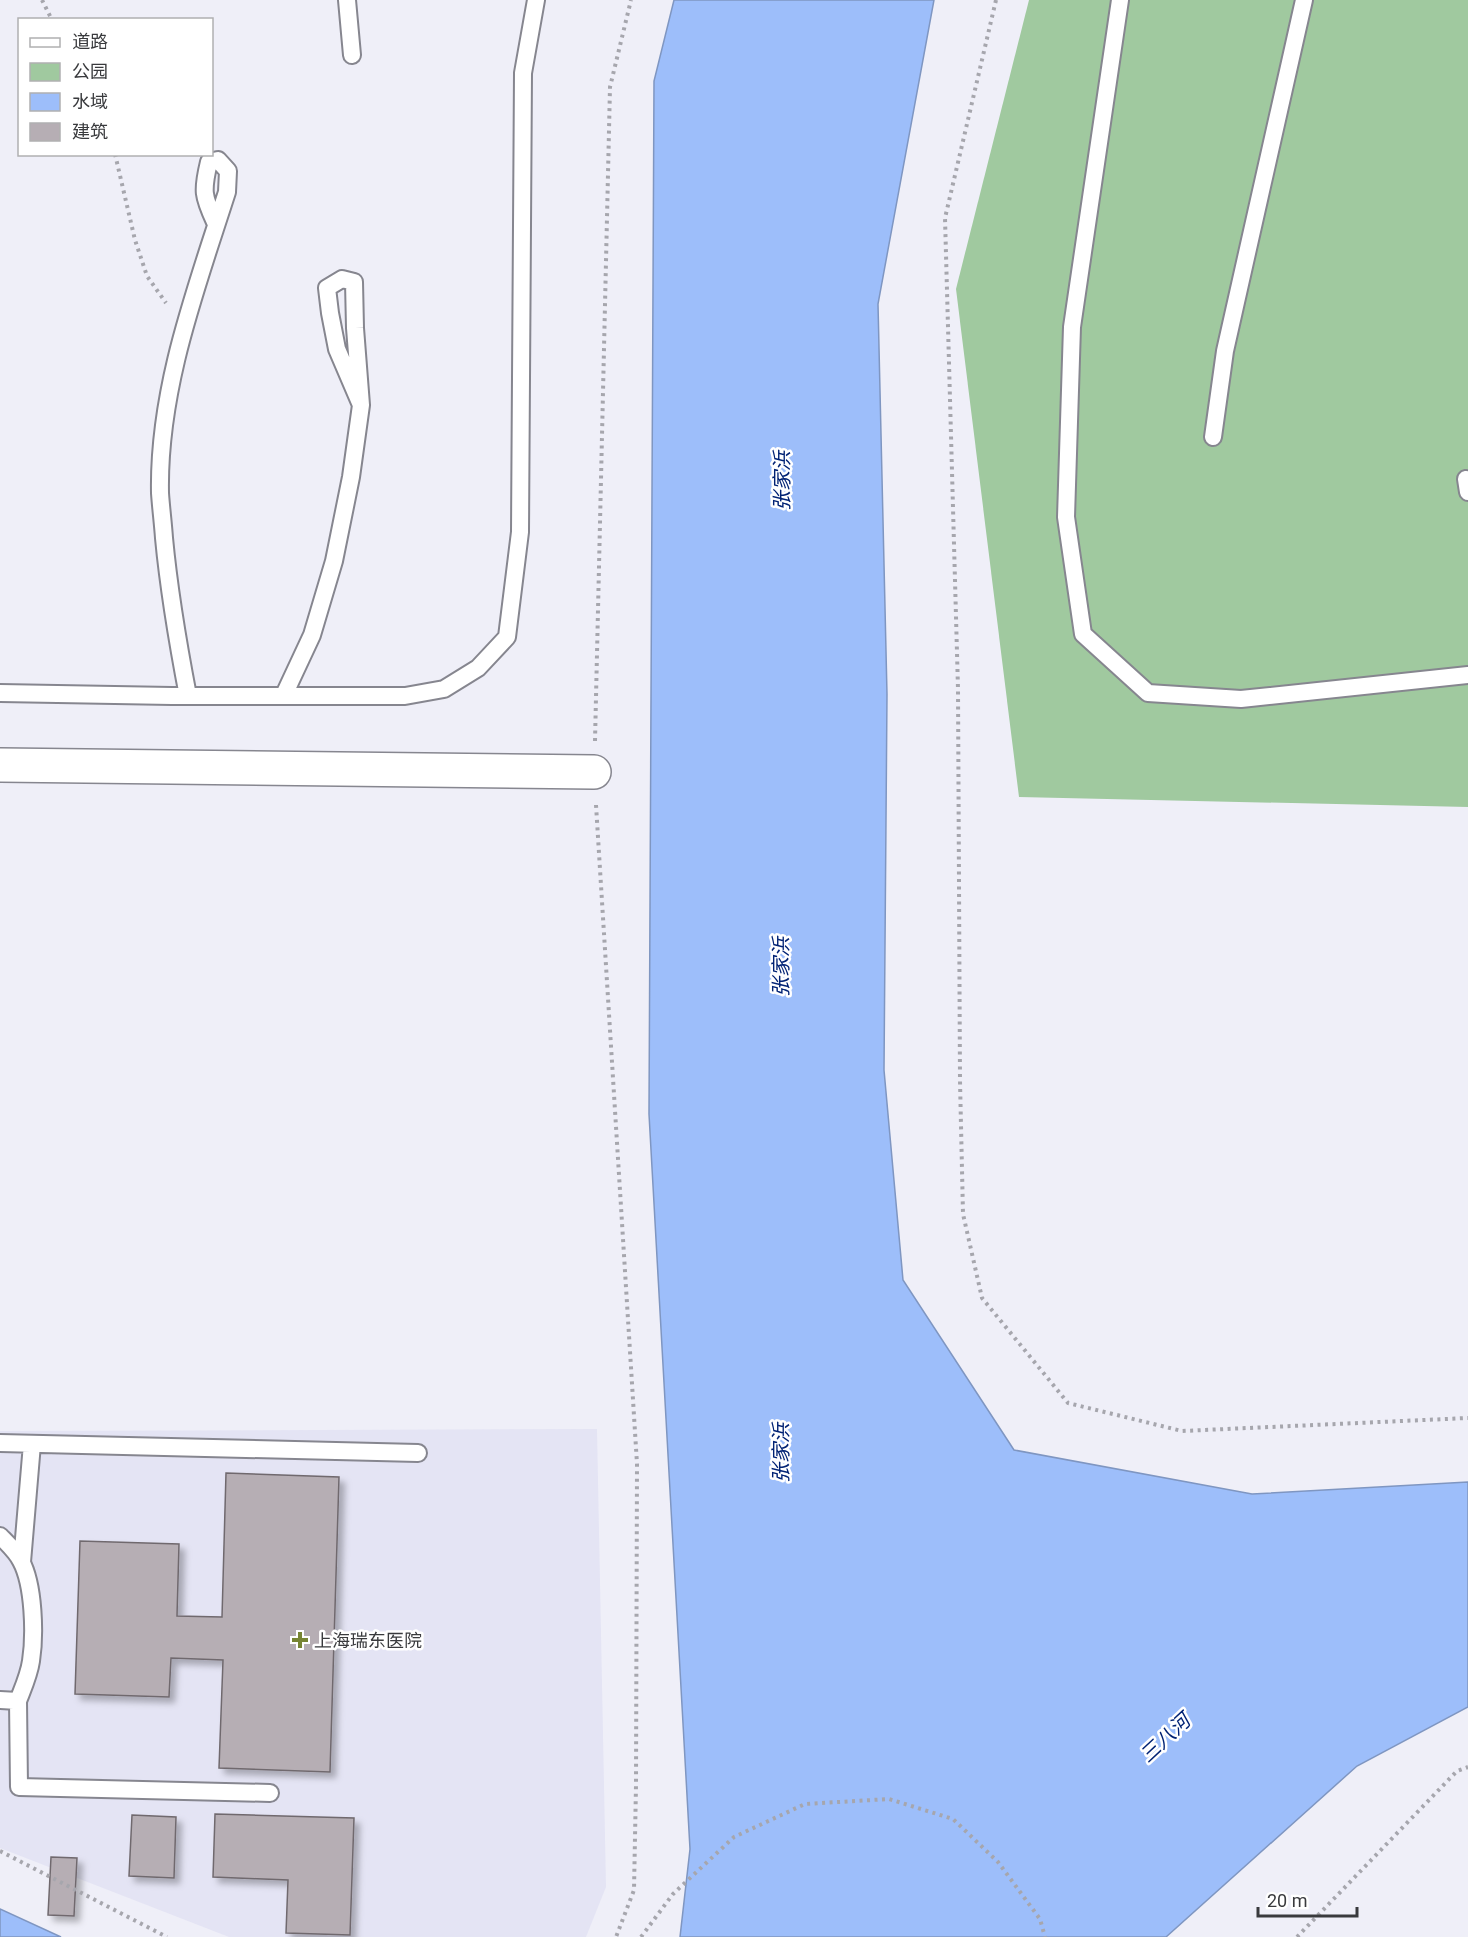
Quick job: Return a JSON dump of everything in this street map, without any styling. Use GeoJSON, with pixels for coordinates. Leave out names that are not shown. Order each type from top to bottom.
{"type":"FeatureCollection","features":[{"type":"Feature","properties":{"kind":"street"},"geometry":{"type":"LineString","coordinates":[[0,765],[594,772]]}},
{"type":"Feature","properties":{"kind":"lane"},"geometry":{"type":"LineString","coordinates":[[347,0],[352,55]]}},
{"type":"Feature","properties":{"kind":"lane"},"geometry":{"type":"LineString","coordinates":[[0,693],[405,696],[444,689],[478,668],[507,638],[520,532],[523,73],[536,0]]}},
{"type":"Feature","properties":{"kind":"lane"},"geometry":{"type":"LineString","coordinates":[[1120,0],[1072,327],[1066,517],[1083,634],[1148,693],[1241,699],[1468,675]]}},
{"type":"Feature","properties":{"kind":"lane"},"geometry":{"type":"LineString","coordinates":[[1214,437],[1225,351],[1304,0]]}},
{"type":"Feature","properties":{"kind":"lane"},"geometry":{"type":"LineString","coordinates":[[188,696],[177,639],[160,493],[164,427],[177,359],[187,315],[227,192],[228,171],[218,160],[209,162],[204,182],[204,198],[215,222]]}},
{"type":"Feature","properties":{"kind":"lane"},"geometry":{"type":"LineString","coordinates":[[284,695],[312,635],[334,561],[351,477],[361,405],[354,282],[342,279],[327,288],[330,313],[337,349],[361,405]]}},
{"type":"Feature","properties":{"kind":"lane"},"geometry":{"type":"LineString","coordinates":[[0,1443],[418,1453]]}},
{"type":"Feature","properties":{"kind":"lane"},"geometry":{"type":"LineString","coordinates":[[32,1444],[22,1562],[29,1584],[33,1609],[31,1661],[18,1701],[20,1787],[270,1793]]}},
{"type":"Feature","properties":{"kind":"lane"},"geometry":{"type":"LineString","coordinates":[[22,1562],[0,1536],[24,1528]]}},
{"type":"Feature","properties":{"kind":"lane"},"geometry":{"type":"LineString","coordinates":[[0,1700],[18,1701]]}},
{"type":"Feature","properties":{"kind":"path"},"geometry":{"type":"LineString","coordinates":[[42,0],[51,18]]}},
{"type":"Feature","properties":{"kind":"path"},"geometry":{"type":"LineString","coordinates":[[616,1937],[634,1890],[637,1464],[594,772],[610,87],[631,0]]}},
{"type":"Feature","properties":{"kind":"path"},"geometry":{"type":"LineString","coordinates":[[996,0],[945,218],[958,689],[963,1214],[982,1298],[1068,1403],[1182,1431],[1468,1418]]}},
{"type":"Feature","properties":{"kind":"path"},"geometry":{"type":"LineString","coordinates":[[115,156],[135,240],[147,276],[169,307],[187,315]]}},
{"type":"Feature","properties":{"kind":"path"},"geometry":{"type":"LineString","coordinates":[[1297,1937],[1457,1771],[1468,1767]]}},
{"type":"Feature","properties":{"kind":"path"},"geometry":{"type":"LineString","coordinates":[[641,1937],[673,1894],[734,1837],[805,1804],[889,1799],[953,1819],[998,1862],[1040,1919],[1045,1937]]}},
{"type":"Feature","properties":{"kind":"path"},"geometry":{"type":"LineString","coordinates":[[0,1851],[167,1937]]}},
{"type":"Feature","properties":{"kind":"shaded area","name":"上海瑞东医院"},"geometry":{"type":"Polygon","coordinates":[[[597,1429],[606,1887],[586,1937],[229,1937],[0,1848],[0,1431],[597,1429]]]}},
{"type":"Feature","properties":{"kind":"green space"},"geometry":{"type":"Polygon","coordinates":[[[1029,0],[1468,0],[1468,807],[1019,797],[956,289],[1029,0]]]}},
{"type":"Feature","properties":{"kind":"water"},"geometry":{"type":"Polygon","coordinates":[[[674,0],[934,0],[878,304],[887,694],[884,1070],[903,1280],[1014,1450],[1252,1494],[1468,1482],[1468,1707],[1357,1766],[1166,1937],[680,1937],[690,1849],[649,1114],[654,81],[674,0]]]}},
{"type":"Feature","properties":{"kind":"water"},"geometry":{"type":"Polygon","coordinates":[[[0,1909],[61,1937],[0,1937],[0,1909]]]}},
{"type":"Feature","properties":{"kind":"building"},"geometry":{"type":"Polygon","coordinates":[[[226,1473],[339,1477],[330,1772],[219,1768],[223,1660],[171,1658],[169,1697],[75,1694],[80,1541],[179,1544],[177,1616],[222,1617],[226,1473]]]}},
{"type":"Feature","properties":{"kind":"building"},"geometry":{"type":"Polygon","coordinates":[[[215,1814],[354,1818],[350,1935],[286,1933],[288,1880],[213,1877],[215,1814]]]}},
{"type":"Feature","properties":{"kind":"building"},"geometry":{"type":"Polygon","coordinates":[[[132,1815],[176,1817],[174,1878],[129,1876],[132,1815]]]}},
{"type":"Feature","properties":{"kind":"building"},"geometry":{"type":"Polygon","coordinates":[[[51,1857],[77,1858],[74,1916],[48,1915],[51,1857]]]}},
{"type":"Feature","properties":{"kind":"place","name":"上海瑞东医院"},"geometry":{"type":"Point","coordinates":[300,1640]}},
{"type":"Feature","properties":{"kind":"water label","name":"张家浜"},"geometry":{"type":"Point","coordinates":[782,481]}},
{"type":"Feature","properties":{"kind":"water label","name":"张家浜"},"geometry":{"type":"Point","coordinates":[781,967]}},
{"type":"Feature","properties":{"kind":"water label","name":"张家浜"},"geometry":{"type":"Point","coordinates":[781,1453]}},
{"type":"Feature","properties":{"kind":"water label","name":"三八河"},"geometry":{"type":"Point","coordinates":[1165,1738]}}]}
